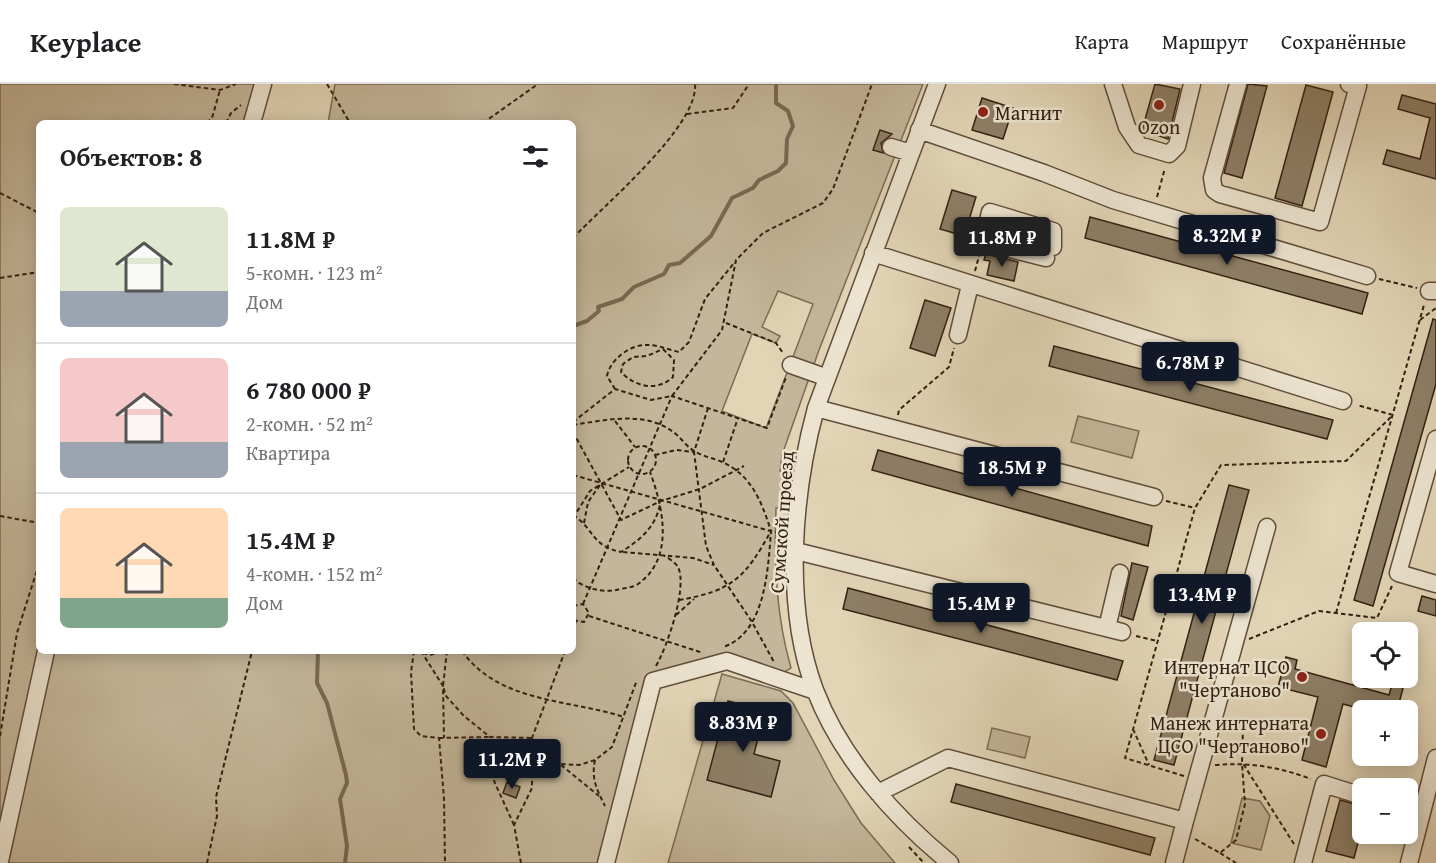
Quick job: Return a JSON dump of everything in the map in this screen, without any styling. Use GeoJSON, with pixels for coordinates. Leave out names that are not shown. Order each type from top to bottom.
{"type":"FeatureCollection","features":[{"type":"Feature","properties":{"kind":"street","name":"Сумской проезд"},"geometry":{"type":"LineString","coordinates":[[937,84],[825,377],[807,442],[796,551],[798,622],[815,691],[859,768],[878,793],[924,842],[950,863]]}},
{"type":"Feature","properties":{"kind":"street"},"geometry":{"type":"LineString","coordinates":[[1113,84],[1126,127],[1139,145],[1169,154],[1177,146],[1192,84]]}},
{"type":"Feature","properties":{"kind":"street"},"geometry":{"type":"LineString","coordinates":[[1238,84],[1212,178],[1214,190],[1220,194],[1320,222],[1358,86],[1349,84]]}},
{"type":"Feature","properties":{"kind":"street"},"geometry":{"type":"LineString","coordinates":[[253,120],[261,92]]}},
{"type":"Feature","properties":{"kind":"street"},"geometry":{"type":"LineString","coordinates":[[919,130],[1153,212],[1367,276]]}},
{"type":"Feature","properties":{"kind":"street"},"geometry":{"type":"LineString","coordinates":[[891,147],[911,153]]}},
{"type":"Feature","properties":{"kind":"street"},"geometry":{"type":"LineString","coordinates":[[990,212],[1053,231],[1049,253],[983,242],[990,212]]}},
{"type":"Feature","properties":{"kind":"street"},"geometry":{"type":"LineString","coordinates":[[873,253],[1343,401]]}},
{"type":"Feature","properties":{"kind":"street"},"geometry":{"type":"LineString","coordinates":[[958,335],[970,285]]}},
{"type":"Feature","properties":{"kind":"street"},"geometry":{"type":"LineString","coordinates":[[790,365],[825,377]]}},
{"type":"Feature","properties":{"kind":"street"},"geometry":{"type":"LineString","coordinates":[[816,408],[1154,497]]}},
{"type":"Feature","properties":{"kind":"street"},"geometry":{"type":"LineString","coordinates":[[1436,439],[1398,573],[1436,584]]}},
{"type":"Feature","properties":{"kind":"street"},"geometry":{"type":"LineString","coordinates":[[1174,863],[1267,527]]}},
{"type":"Feature","properties":{"kind":"street"},"geometry":{"type":"LineString","coordinates":[[796,551],[1114,630],[1120,573]]}},
{"type":"Feature","properties":{"kind":"street"},"geometry":{"type":"LineString","coordinates":[[0,861],[45,654]]}},
{"type":"Feature","properties":{"kind":"street"},"geometry":{"type":"LineString","coordinates":[[606,863],[619,820],[653,681],[725,654],[784,681],[815,691]]}},
{"type":"Feature","properties":{"kind":"street"},"geometry":{"type":"LineString","coordinates":[[878,793],[948,758],[1185,821]]}},
{"type":"Feature","properties":{"kind":"street"},"geometry":{"type":"LineString","coordinates":[[1418,801],[1436,758]]}},
{"type":"Feature","properties":{"kind":"street"},"geometry":{"type":"LineString","coordinates":[[1304,861],[1324,784],[1352,793]]}},
{"type":"Feature","properties":{"kind":"street"},"geometry":{"type":"LineString","coordinates":[[1409,863],[1411,844]]}},
{"type":"Feature","properties":{"kind":"path"},"geometry":{"type":"LineString","coordinates":[[174,84],[220,90],[236,84]]}},
{"type":"Feature","properties":{"kind":"path"},"geometry":{"type":"LineString","coordinates":[[327,84],[348,120]]}},
{"type":"Feature","properties":{"kind":"path"},"geometry":{"type":"LineString","coordinates":[[487,120],[538,84]]}},
{"type":"Feature","properties":{"kind":"path"},"geometry":{"type":"LineString","coordinates":[[576,235],[648,166],[687,114],[696,91],[695,84]]}},
{"type":"Feature","properties":{"kind":"path"},"geometry":{"type":"LineString","coordinates":[[687,114],[733,108],[749,84]]}},
{"type":"Feature","properties":{"kind":"path"},"geometry":{"type":"LineString","coordinates":[[725,323],[776,343],[790,365],[767,428],[672,396],[651,400],[615,389],[607,376],[609,366],[615,359],[642,345],[680,352],[689,342],[705,299],[735,260],[763,233],[823,203],[833,189],[872,84]]}},
{"type":"Feature","properties":{"kind":"path"},"geometry":{"type":"LineString","coordinates":[[210,120],[220,90]]}},
{"type":"Feature","properties":{"kind":"path"},"geometry":{"type":"LineString","coordinates":[[228,120],[231,113],[261,92]]}},
{"type":"Feature","properties":{"kind":"path"},"geometry":{"type":"LineString","coordinates":[[1153,212],[1169,154]]}},
{"type":"Feature","properties":{"kind":"path"},"geometry":{"type":"LineString","coordinates":[[0,193],[36,211]]}},
{"type":"Feature","properties":{"kind":"path"},"geometry":{"type":"LineString","coordinates":[[970,285],[983,242]]}},
{"type":"Feature","properties":{"kind":"path"},"geometry":{"type":"LineString","coordinates":[[583,604],[621,520],[672,396],[722,330],[735,260]]}},
{"type":"Feature","properties":{"kind":"path"},"geometry":{"type":"LineString","coordinates":[[0,278],[36,272]]}},
{"type":"Feature","properties":{"kind":"path"},"geometry":{"type":"LineString","coordinates":[[1336,613],[1420,320],[1432,291],[1367,276]]}},
{"type":"Feature","properties":{"kind":"path"},"geometry":{"type":"LineString","coordinates":[[1420,320],[1436,308]]}},
{"type":"Feature","properties":{"kind":"path"},"geometry":{"type":"LineString","coordinates":[[895,429],[899,410],[949,367],[958,335]]}},
{"type":"Feature","properties":{"kind":"path"},"geometry":{"type":"LineString","coordinates":[[622,364],[633,357],[647,356],[663,349]]}},
{"type":"Feature","properties":{"kind":"path"},"geometry":{"type":"LineString","coordinates":[[663,349],[674,360],[673,377]]}},
{"type":"Feature","properties":{"kind":"path"},"geometry":{"type":"LineString","coordinates":[[615,359],[622,364]]}},
{"type":"Feature","properties":{"kind":"path"},"geometry":{"type":"LineString","coordinates":[[622,364],[621,372],[640,385],[659,385],[673,377],[682,380]]}},
{"type":"Feature","properties":{"kind":"path"},"geometry":{"type":"LineString","coordinates":[[576,422],[615,389]]}},
{"type":"Feature","properties":{"kind":"path"},"geometry":{"type":"LineString","coordinates":[[1343,401],[1393,415]]}},
{"type":"Feature","properties":{"kind":"path"},"geometry":{"type":"LineString","coordinates":[[708,408],[694,452],[706,546],[714,565],[752,622],[784,681]]}},
{"type":"Feature","properties":{"kind":"path"},"geometry":{"type":"LineString","coordinates":[[1324,784],[1282,768],[1242,762],[1198,773],[1149,765],[1125,758],[1195,508],[1221,465],[1346,461],[1393,415]]}},
{"type":"Feature","properties":{"kind":"path"},"geometry":{"type":"LineString","coordinates":[[723,462],[738,418]]}},
{"type":"Feature","properties":{"kind":"path"},"geometry":{"type":"LineString","coordinates":[[576,424],[648,419],[674,432],[694,452]]}},
{"type":"Feature","properties":{"kind":"path"},"geometry":{"type":"LineString","coordinates":[[614,420],[635,447]]}},
{"type":"Feature","properties":{"kind":"path"},"geometry":{"type":"LineString","coordinates":[[576,437],[621,520]]}},
{"type":"Feature","properties":{"kind":"path"},"geometry":{"type":"LineString","coordinates":[[629,467],[630,452],[635,447],[650,447]]}},
{"type":"Feature","properties":{"kind":"path"},"geometry":{"type":"LineString","coordinates":[[629,467],[639,474],[650,472],[655,467],[655,455],[650,447]]}},
{"type":"Feature","properties":{"kind":"path"},"geometry":{"type":"LineString","coordinates":[[589,616],[666,640],[725,654],[752,622],[767,582],[771,531],[754,488],[736,469],[694,452],[676,450],[655,455]]}},
{"type":"Feature","properties":{"kind":"path"},"geometry":{"type":"LineString","coordinates":[[621,520],[661,501],[700,489],[744,466]]}},
{"type":"Feature","properties":{"kind":"path"},"geometry":{"type":"LineString","coordinates":[[576,512],[590,492],[601,482],[629,467]]}},
{"type":"Feature","properties":{"kind":"path"},"geometry":{"type":"LineString","coordinates":[[576,580],[591,588],[606,592],[637,585],[662,555],[661,501],[650,472]]}},
{"type":"Feature","properties":{"kind":"path"},"geometry":{"type":"LineString","coordinates":[[576,476],[781,534],[782,526]]}},
{"type":"Feature","properties":{"kind":"path"},"geometry":{"type":"LineString","coordinates":[[585,526],[588,502],[601,482]]}},
{"type":"Feature","properties":{"kind":"path"},"geometry":{"type":"LineString","coordinates":[[1154,497],[1195,508]]}},
{"type":"Feature","properties":{"kind":"path"},"geometry":{"type":"LineString","coordinates":[[621,552],[650,528],[658,517],[661,501]]}},
{"type":"Feature","properties":{"kind":"path"},"geometry":{"type":"LineString","coordinates":[[0,516],[36,522]]}},
{"type":"Feature","properties":{"kind":"path"},"geometry":{"type":"LineString","coordinates":[[576,518],[600,545],[608,550],[693,558],[714,565]]}},
{"type":"Feature","properties":{"kind":"path"},"geometry":{"type":"LineString","coordinates":[[674,617],[683,606],[697,597],[728,585],[751,567],[771,531]]}},
{"type":"Feature","properties":{"kind":"path"},"geometry":{"type":"LineString","coordinates":[[649,668],[657,665],[679,600],[680,577],[677,565],[662,555]]}},
{"type":"Feature","properties":{"kind":"path"},"geometry":{"type":"LineString","coordinates":[[0,736],[17,633],[36,573]]}},
{"type":"Feature","properties":{"kind":"path"},"geometry":{"type":"LineString","coordinates":[[1235,644],[1319,611],[1377,618],[1398,573]]}},
{"type":"Feature","properties":{"kind":"path"},"geometry":{"type":"LineString","coordinates":[[679,600],[697,597]]}},
{"type":"Feature","properties":{"kind":"path"},"geometry":{"type":"LineString","coordinates":[[576,605],[583,604]]}},
{"type":"Feature","properties":{"kind":"path"},"geometry":{"type":"LineString","coordinates":[[576,621],[584,622],[589,616],[589,609],[583,604]]}},
{"type":"Feature","properties":{"kind":"path"},"geometry":{"type":"LineString","coordinates":[[1114,630],[1157,641]]}},
{"type":"Feature","properties":{"kind":"path"},"geometry":{"type":"LineString","coordinates":[[207,863],[217,816],[216,797],[251,654]]}},
{"type":"Feature","properties":{"kind":"path"},"geometry":{"type":"LineString","coordinates":[[414,654],[411,672],[414,729],[421,736],[532,738],[601,797]]}},
{"type":"Feature","properties":{"kind":"path"},"geometry":{"type":"LineString","coordinates":[[423,654],[443,686],[446,696],[464,716],[490,736]]}},
{"type":"Feature","properties":{"kind":"path"},"geometry":{"type":"LineString","coordinates":[[444,738],[443,686],[447,654]]}},
{"type":"Feature","properties":{"kind":"path"},"geometry":{"type":"LineString","coordinates":[[464,654],[469,662],[492,680],[522,695],[597,709],[625,718]]}},
{"type":"Feature","properties":{"kind":"path"},"geometry":{"type":"LineString","coordinates":[[521,863],[514,825],[494,781],[532,738],[564,654]]}},
{"type":"Feature","properties":{"kind":"path"},"geometry":{"type":"LineString","coordinates":[[560,764],[579,765],[595,760],[612,747],[638,679]]}},
{"type":"Feature","properties":{"kind":"path"},"geometry":{"type":"LineString","coordinates":[[1213,719],[1243,728],[1242,762],[1245,804],[1236,840],[1220,853]]}},
{"type":"Feature","properties":{"kind":"path"},"geometry":{"type":"LineString","coordinates":[[1133,729],[1149,765]]}},
{"type":"Feature","properties":{"kind":"path"},"geometry":{"type":"LineString","coordinates":[[439,738],[444,798],[445,863]]}},
{"type":"Feature","properties":{"kind":"path"},"geometry":{"type":"LineString","coordinates":[[514,825],[532,788],[532,738]]}},
{"type":"Feature","properties":{"kind":"path"},"geometry":{"type":"LineString","coordinates":[[595,760],[592,771],[594,784],[612,818],[619,820]]}},
{"type":"Feature","properties":{"kind":"path"},"geometry":{"type":"LineString","coordinates":[[1242,762],[1304,861]]}},
{"type":"Feature","properties":{"kind":"path"},"geometry":{"type":"LineString","coordinates":[[1203,843],[1236,863]]}},
{"type":"Feature","properties":{"kind":"shaded area"},"geometry":{"type":"Polygon","coordinates":[[[0,84],[255,84],[244,120],[36,120],[36,654],[576,654],[576,120],[329,120],[335,84],[923,84],[819,350],[782,455],[780,471],[785,473],[783,508],[776,508],[775,548],[779,609],[791,668],[783,673],[734,658],[650,677],[601,863],[0,863],[0,84]],[[778,291],[762,327],[780,336],[776,343],[752,334],[722,411],[766,428],[813,304],[778,291]]]}},
{"type":"Feature","properties":{"kind":"shaded area"},"geometry":{"type":"Polygon","coordinates":[[[1078,416],[1139,431],[1132,458],[1071,442],[1078,416]]]}},
{"type":"Feature","properties":{"kind":"shaded area"},"geometry":{"type":"Polygon","coordinates":[[[722,674],[781,691],[793,703],[834,780],[861,823],[895,863],[668,863],[722,674]]]}},
{"type":"Feature","properties":{"kind":"shaded area"},"geometry":{"type":"Polygon","coordinates":[[[992,728],[1030,737],[1025,758],[987,749],[992,728]]]}},
{"type":"Feature","properties":{"kind":"shaded area"},"geometry":{"type":"Polygon","coordinates":[[[1242,798],[1260,801],[1270,816],[1261,850],[1231,843],[1242,798]]]}},
{"type":"Feature","properties":{"kind":"building"},"geometry":{"type":"Polygon","coordinates":[[[1155,84],[1180,89],[1168,139],[1142,130],[1155,84]]]}},
{"type":"Feature","properties":{"kind":"building"},"geometry":{"type":"Polygon","coordinates":[[[1248,84],[1267,86],[1242,178],[1224,173],[1248,84]]]}},
{"type":"Feature","properties":{"kind":"building"},"geometry":{"type":"Polygon","coordinates":[[[1306,85],[1333,92],[1302,206],[1275,198],[1306,85]]]}},
{"type":"Feature","properties":{"kind":"building"},"geometry":{"type":"Polygon","coordinates":[[[1402,95],[1436,104],[1436,179],[1383,164],[1387,150],[1420,159],[1430,118],[1398,109],[1402,95]]]}},
{"type":"Feature","properties":{"kind":"building"},"geometry":{"type":"Polygon","coordinates":[[[982,98],[1013,108],[1003,139],[972,130],[982,98]]]}},
{"type":"Feature","properties":{"kind":"building"},"geometry":{"type":"Polygon","coordinates":[[[880,130],[892,134],[881,143],[883,153],[873,150],[880,130]]]}},
{"type":"Feature","properties":{"kind":"building"},"geometry":{"type":"Polygon","coordinates":[[[952,190],[976,197],[964,236],[940,229],[952,190]]]}},
{"type":"Feature","properties":{"kind":"building"},"geometry":{"type":"Polygon","coordinates":[[[1090,217],[1368,293],[1362,314],[1085,238],[1090,217]]]}},
{"type":"Feature","properties":{"kind":"building"},"geometry":{"type":"Polygon","coordinates":[[[998,225],[1042,239],[1042,246],[996,234],[998,225]]]}},
{"type":"Feature","properties":{"kind":"building"},"geometry":{"type":"Polygon","coordinates":[[[986,254],[1018,262],[1014,281],[987,275],[990,261],[984,260],[986,254]]]}},
{"type":"Feature","properties":{"kind":"building"},"geometry":{"type":"Polygon","coordinates":[[[925,300],[951,308],[935,356],[910,348],[925,300]]]}},
{"type":"Feature","properties":{"kind":"building"},"geometry":{"type":"Polygon","coordinates":[[[1433,319],[1436,320],[1436,384],[1373,606],[1354,600],[1433,319]]]}},
{"type":"Feature","properties":{"kind":"building"},"geometry":{"type":"Polygon","coordinates":[[[1054,346],[1333,420],[1327,439],[1049,366],[1054,346]]]}},
{"type":"Feature","properties":{"kind":"building"},"geometry":{"type":"Polygon","coordinates":[[[878,450],[1152,526],[1148,546],[872,470],[878,450]]]}},
{"type":"Feature","properties":{"kind":"building"},"geometry":{"type":"Polygon","coordinates":[[[1229,485],[1249,490],[1174,765],[1154,760],[1229,485]]]}},
{"type":"Feature","properties":{"kind":"building"},"geometry":{"type":"Polygon","coordinates":[[[1132,563],[1148,567],[1133,620],[1121,616],[1132,563]]]}},
{"type":"Feature","properties":{"kind":"building"},"geometry":{"type":"Polygon","coordinates":[[[848,588],[1123,661],[1117,680],[843,609],[848,588]]]}},
{"type":"Feature","properties":{"kind":"building"},"geometry":{"type":"Polygon","coordinates":[[[1422,596],[1436,600],[1436,616],[1418,611],[1422,596]]]}},
{"type":"Feature","properties":{"kind":"building"},"geometry":{"type":"Polygon","coordinates":[[[1286,657],[1297,660],[1295,669],[1352,685],[1352,688],[1364,688],[1389,695],[1391,688],[1403,688],[1400,700],[1352,700],[1352,706],[1343,704],[1326,767],[1302,760],[1318,697],[1278,687],[1286,657]]]}},
{"type":"Feature","properties":{"kind":"building"},"geometry":{"type":"Polygon","coordinates":[[[728,701],[765,710],[754,754],[780,761],[771,797],[707,780],[728,701]]]}},
{"type":"Feature","properties":{"kind":"building"},"geometry":{"type":"Polygon","coordinates":[[[507,782],[520,787],[516,798],[503,793],[507,782]]]}},
{"type":"Feature","properties":{"kind":"building"},"geometry":{"type":"Polygon","coordinates":[[[956,784],[1155,838],[1150,855],[951,802],[956,784]]]}},
{"type":"Feature","properties":{"kind":"building"},"geometry":{"type":"Polygon","coordinates":[[[1340,800],[1352,803],[1352,844],[1358,844],[1354,858],[1326,851],[1340,800]]]}},
{"type":"Feature","properties":{"kind":"waterway"},"geometry":{"type":"LineString","coordinates":[[576,325],[587,321],[599,311],[598,307],[622,299],[634,287],[664,274],[669,265],[680,263],[711,236],[732,198],[753,188],[759,180],[778,171],[786,163],[787,139],[793,126],[788,111],[776,103],[776,84]]}},
{"type":"Feature","properties":{"kind":"waterway"},"geometry":{"type":"LineString","coordinates":[[318,654],[317,683],[327,703],[346,775],[347,783],[340,799],[347,846],[345,863]]}},
{"type":"Feature","properties":{"kind":"place","name":"Ozon"},"geometry":{"type":"Point","coordinates":[1159,105]}},
{"type":"Feature","properties":{"kind":"place","name":"Магнит"},"geometry":{"type":"Point","coordinates":[983,112]}},
{"type":"Feature","properties":{"kind":"place","name":"Интернат ЦСО \"Чертаново\""},"geometry":{"type":"Point","coordinates":[1302,677]}},
{"type":"Feature","properties":{"kind":"place","name":"Манеж интерната ЦСО \"Чертаново\""},"geometry":{"type":"Point","coordinates":[1321,734]}}]}
